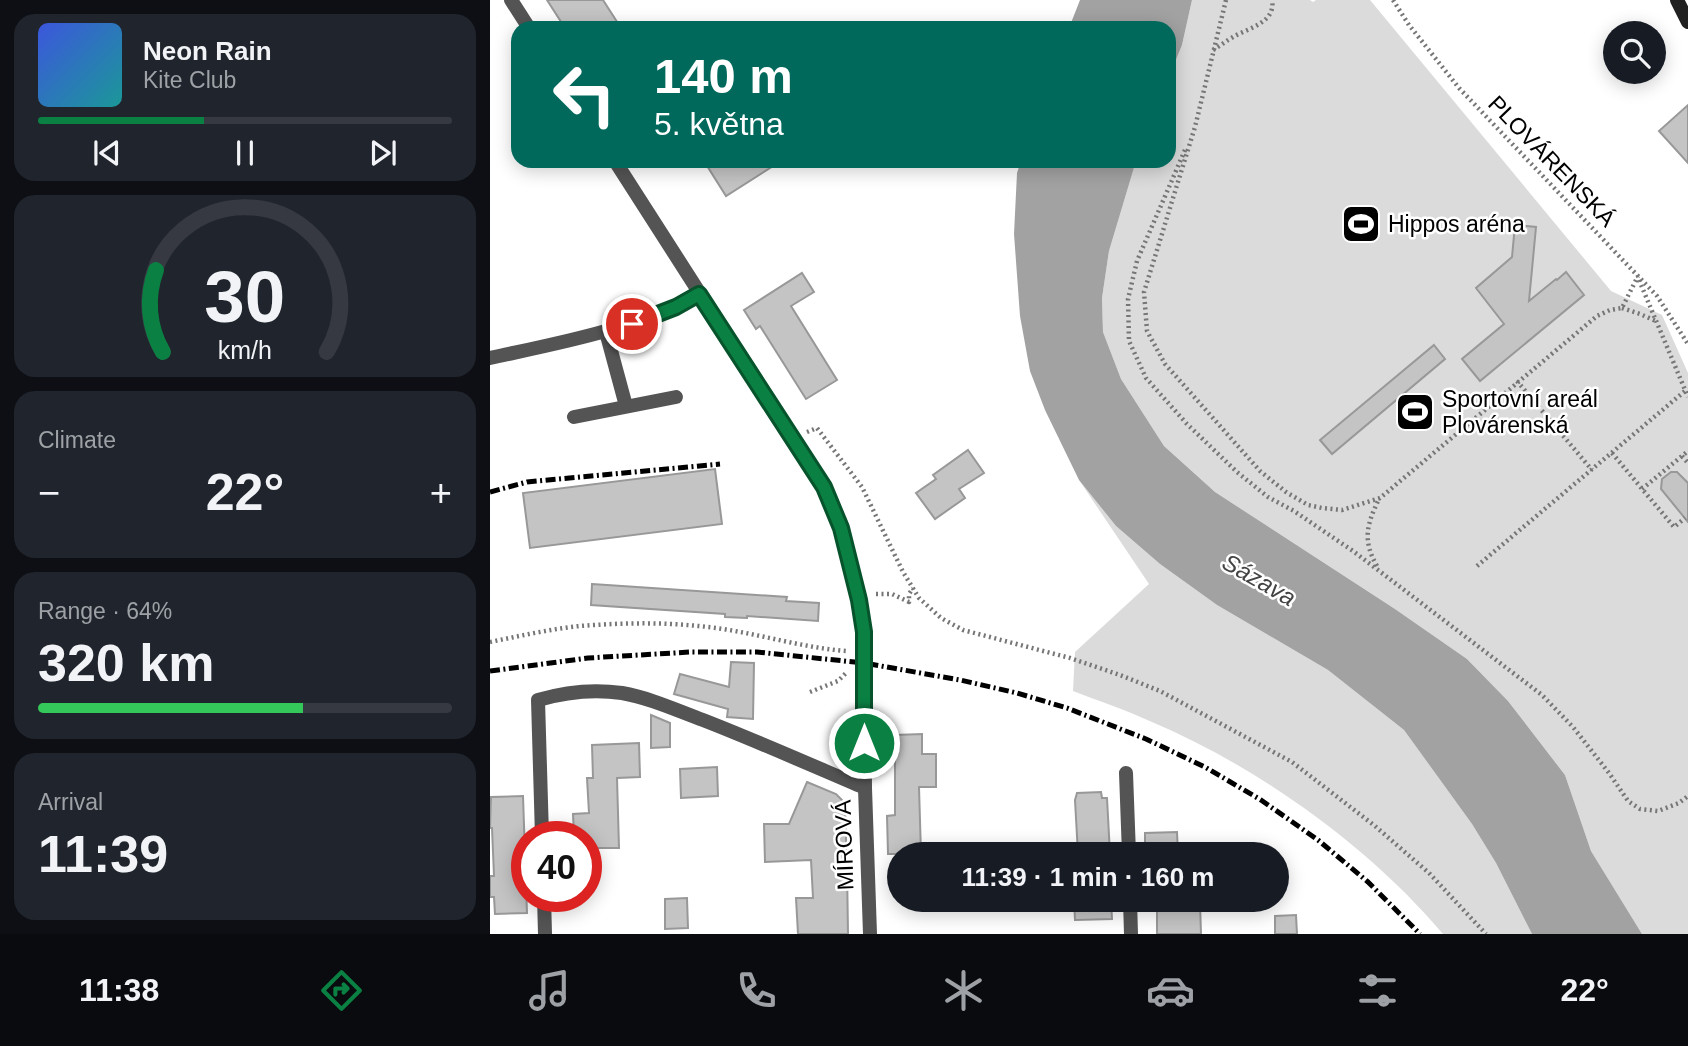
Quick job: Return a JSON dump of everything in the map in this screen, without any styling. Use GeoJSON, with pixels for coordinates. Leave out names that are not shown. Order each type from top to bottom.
{"type":"FeatureCollection","features":[{"type":"Feature","properties":{"kind":"main road"},"geometry":{"type":"LineString","coordinates":[[1677,0],[1688,22]]}},
{"type":"Feature","properties":{"kind":"street"},"geometry":{"type":"LineString","coordinates":[[511,0],[524,21]]}},
{"type":"Feature","properties":{"kind":"street","name":"MÍROVÁ"},"geometry":{"type":"LineString","coordinates":[[619,168],[824,487],[848,551],[864,632],[870,934]]}},
{"type":"Feature","properties":{"kind":"street"},"geometry":{"type":"LineString","coordinates":[[490,358],[607,332],[656,315],[699,294]]}},
{"type":"Feature","properties":{"kind":"street"},"geometry":{"type":"LineString","coordinates":[[607,332],[626,407]]}},
{"type":"Feature","properties":{"kind":"street"},"geometry":{"type":"LineString","coordinates":[[574,417],[676,397]]}},
{"type":"Feature","properties":{"kind":"street"},"geometry":{"type":"LineString","coordinates":[[542,821],[538,700],[589,691],[624,694],[649,700],[865,788]]}},
{"type":"Feature","properties":{"kind":"street"},"geometry":{"type":"LineString","coordinates":[[1126,773],[1129,842]]}},
{"type":"Feature","properties":{"kind":"street"},"geometry":{"type":"LineString","coordinates":[[544,912],[545,934]]}},
{"type":"Feature","properties":{"kind":"street"},"geometry":{"type":"LineString","coordinates":[[1130,912],[1131,934]]}},
{"type":"Feature","properties":{"kind":"path"},"geometry":{"type":"LineString","coordinates":[[1226,0],[1195,127],[1144,292],[1147,331],[1165,364],[1260,471],[1286,492],[1308,505],[1322,509],[1342,510],[1380,498]]}},
{"type":"Feature","properties":{"kind":"path"},"geometry":{"type":"LineString","coordinates":[[1213,51],[1268,18],[1273,7],[1272,0]]}},
{"type":"Feature","properties":{"kind":"path","name":"PLOVÁRENSKÁ"},"geometry":{"type":"LineString","coordinates":[[1393,0],[1409,26],[1459,88],[1657,296],[1688,344]]}},
{"type":"Feature","properties":{"kind":"path"},"geometry":{"type":"LineString","coordinates":[[1195,127],[1137,261],[1128,299],[1129,341],[1146,378],[1187,424],[1268,498],[1294,511],[1379,571],[1542,695],[1573,727],[1628,801],[1640,808],[1658,811],[1679,803],[1688,796]]}},
{"type":"Feature","properties":{"kind":"path"},"geometry":{"type":"LineString","coordinates":[[1622,308],[1638,276]]}},
{"type":"Feature","properties":{"kind":"path"},"geometry":{"type":"LineString","coordinates":[[1477,566],[1687,394],[1638,276]]}},
{"type":"Feature","properties":{"kind":"path"},"geometry":{"type":"LineString","coordinates":[[1379,571],[1368,548],[1367,534],[1369,520],[1380,498],[1597,316],[1622,308],[1656,321]]}},
{"type":"Feature","properties":{"kind":"path"},"geometry":{"type":"LineString","coordinates":[[1517,381],[1592,470]]}},
{"type":"Feature","properties":{"kind":"path"},"geometry":{"type":"LineString","coordinates":[[793,437],[817,428],[862,486],[897,560],[919,598],[941,618],[963,630],[1058,654],[1160,691],[1292,762],[1429,873],[1486,934]]}},
{"type":"Feature","properties":{"kind":"path"},"geometry":{"type":"LineString","coordinates":[[1642,489],[1688,451]]}},
{"type":"Feature","properties":{"kind":"path"},"geometry":{"type":"LineString","coordinates":[[1612,453],[1674,527],[1685,518]]}},
{"type":"Feature","properties":{"kind":"path"},"geometry":{"type":"LineString","coordinates":[[1682,456],[1688,463]]}},
{"type":"Feature","properties":{"kind":"path"},"geometry":{"type":"LineString","coordinates":[[875,594],[892,594],[909,602],[909,594],[913,588]]}},
{"type":"Feature","properties":{"kind":"path"},"geometry":{"type":"LineString","coordinates":[[490,642],[579,626],[697,625],[818,649],[849,652],[850,664],[838,681],[810,692]]}},
{"type":"Feature","properties":{"kind":"shaded area","name":"Sportovní areál Plovárenská"},"geometry":{"type":"Polygon","coordinates":[[[1192,0],[1370,0],[1611,291],[1662,315],[1688,373],[1688,934],[1642,934],[1591,851],[1565,775],[1508,701],[1467,659],[1215,492],[1164,446],[1121,379],[1103,332],[1102,298],[1109,251],[1134,168],[1176,168],[1176,60],[1192,0]]]}},
{"type":"Feature","properties":{"kind":"shaded area"},"geometry":{"type":"Polygon","coordinates":[[[1079,480],[1116,526],[1160,564],[1217,605],[1328,670],[1404,730],[1472,824],[1496,863],[1532,934],[1443,934],[1414,901],[1381,870],[1310,812],[1271,786],[1192,740],[1132,713],[1073,691],[1075,652],[1149,584],[1079,480]]]}},
{"type":"Feature","properties":{"kind":"water"},"geometry":{"type":"Polygon","coordinates":[[[1080,0],[1192,0],[1176,60],[1176,21],[1072,21],[1080,0]]]}},
{"type":"Feature","properties":{"kind":"water","name":"Sázava"},"geometry":{"type":"Polygon","coordinates":[[[1019,168],[1134,168],[1109,251],[1102,298],[1103,332],[1121,379],[1164,446],[1215,492],[1467,659],[1508,701],[1565,775],[1591,851],[1642,934],[1532,934],[1496,863],[1472,824],[1404,730],[1328,670],[1217,605],[1160,564],[1116,526],[1079,480],[1045,410],[1030,371],[1020,316],[1014,234],[1019,168]]]}},
{"type":"Feature","properties":{"kind":"building"},"geometry":{"type":"Polygon","coordinates":[[[547,0],[603,0],[616,21],[560,21],[547,0]]]}},
{"type":"Feature","properties":{"kind":"building"},"geometry":{"type":"Polygon","coordinates":[[[1688,105],[1688,163],[1659,131],[1688,105]]]}},
{"type":"Feature","properties":{"kind":"building"},"geometry":{"type":"Polygon","coordinates":[[[708,168],[770,168],[726,196],[708,168]]]}},
{"type":"Feature","properties":{"kind":"building"},"geometry":{"type":"Polygon","coordinates":[[[1515,225],[1536,227],[1529,301],[1566,272],[1584,295],[1480,381],[1462,359],[1504,324],[1476,288],[1512,257],[1515,225]]]}},
{"type":"Feature","properties":{"kind":"building"},"geometry":{"type":"Polygon","coordinates":[[[802,273],[814,292],[791,306],[837,380],[806,399],[760,326],[756,329],[744,310],[802,273]]]}},
{"type":"Feature","properties":{"kind":"building"},"geometry":{"type":"Polygon","coordinates":[[[1434,345],[1445,359],[1332,454],[1320,440],[1434,345]]]}},
{"type":"Feature","properties":{"kind":"building"},"geometry":{"type":"Polygon","coordinates":[[[968,450],[984,473],[959,489],[965,498],[935,519],[916,493],[936,479],[933,475],[968,450]]]}},
{"type":"Feature","properties":{"kind":"building"},"geometry":{"type":"Polygon","coordinates":[[[715,469],[722,524],[530,548],[523,493],[715,469]]]}},
{"type":"Feature","properties":{"kind":"building"},"geometry":{"type":"Polygon","coordinates":[[[1671,472],[1677,472],[1688,483],[1688,522],[1661,489],[1662,479],[1671,472]]]}},
{"type":"Feature","properties":{"kind":"building"},"geometry":{"type":"Polygon","coordinates":[[[592,584],[787,597],[786,601],[819,603],[818,621],[725,617],[725,614],[591,605],[592,584]]]}},
{"type":"Feature","properties":{"kind":"building"},"geometry":{"type":"Polygon","coordinates":[[[731,662],[754,663],[753,719],[727,717],[728,709],[674,694],[680,674],[729,687],[731,662]]]}},
{"type":"Feature","properties":{"kind":"building"},"geometry":{"type":"Polygon","coordinates":[[[651,715],[670,723],[670,747],[651,748],[651,715]]]}},
{"type":"Feature","properties":{"kind":"building"},"geometry":{"type":"Polygon","coordinates":[[[922,734],[922,754],[936,754],[936,787],[919,787],[921,842],[888,842],[887,816],[895,815],[895,735],[922,734]]]}},
{"type":"Feature","properties":{"kind":"building"},"geometry":{"type":"Polygon","coordinates":[[[639,743],[640,777],[617,778],[619,848],[602,848],[602,821],[573,821],[573,814],[589,813],[587,778],[593,778],[592,745],[639,743]]]}},
{"type":"Feature","properties":{"kind":"building"},"geometry":{"type":"Polygon","coordinates":[[[717,767],[718,796],[681,798],[680,769],[717,767]]]}},
{"type":"Feature","properties":{"kind":"building"},"geometry":{"type":"Polygon","coordinates":[[[807,782],[836,794],[845,808],[848,934],[798,934],[796,898],[813,898],[811,860],[765,862],[764,824],[789,824],[807,782]]]}},
{"type":"Feature","properties":{"kind":"building"},"geometry":{"type":"Polygon","coordinates":[[[1101,792],[1102,798],[1107,798],[1109,842],[1077,842],[1077,793],[1101,792]]]}},
{"type":"Feature","properties":{"kind":"building"},"geometry":{"type":"Polygon","coordinates":[[[523,796],[524,821],[511,821],[511,912],[527,913],[495,914],[494,897],[490,897],[490,876],[494,876],[490,828],[491,797],[523,796]]]}},
{"type":"Feature","properties":{"kind":"building"},"geometry":{"type":"Polygon","coordinates":[[[1177,832],[1177,842],[1145,842],[1145,833],[1177,832]]]}},
{"type":"Feature","properties":{"kind":"building"},"geometry":{"type":"Polygon","coordinates":[[[687,898],[688,928],[665,929],[665,899],[687,898]]]}},
{"type":"Feature","properties":{"kind":"building"},"geometry":{"type":"Polygon","coordinates":[[[1075,912],[1112,912],[1112,919],[1075,920],[1075,912]]]}},
{"type":"Feature","properties":{"kind":"building"},"geometry":{"type":"Polygon","coordinates":[[[1157,912],[1200,912],[1201,934],[1157,934],[1157,912]]]}},
{"type":"Feature","properties":{"kind":"building"},"geometry":{"type":"Polygon","coordinates":[[[1296,915],[1297,934],[1275,934],[1275,916],[1296,915]]]}},
{"type":"Feature","properties":{"kind":"railway"},"geometry":{"type":"LineString","coordinates":[[490,492],[527,482],[720,464]]}},
{"type":"Feature","properties":{"kind":"railway"},"geometry":{"type":"LineString","coordinates":[[490,671],[588,658],[691,652],[757,652],[864,663],[1017,693],[1067,708],[1146,739],[1205,767],[1261,800],[1318,840],[1368,882],[1420,934]]}},
{"type":"Feature","properties":{"kind":"place","name":"Hippos aréna"},"geometry":{"type":"Point","coordinates":[1361,224]}},
{"type":"Feature","properties":{"kind":"place","name":"Sportovní areál Plovárenská"},"geometry":{"type":"Point","coordinates":[1415,412]}},
{"type":"Feature","properties":{"kind":"route"},"geometry":{"type":"LineString","coordinates":[[632,324],[676,307],[699,294],[824,487],[841,528],[851,563],[864,632],[864,743]]}}]}
